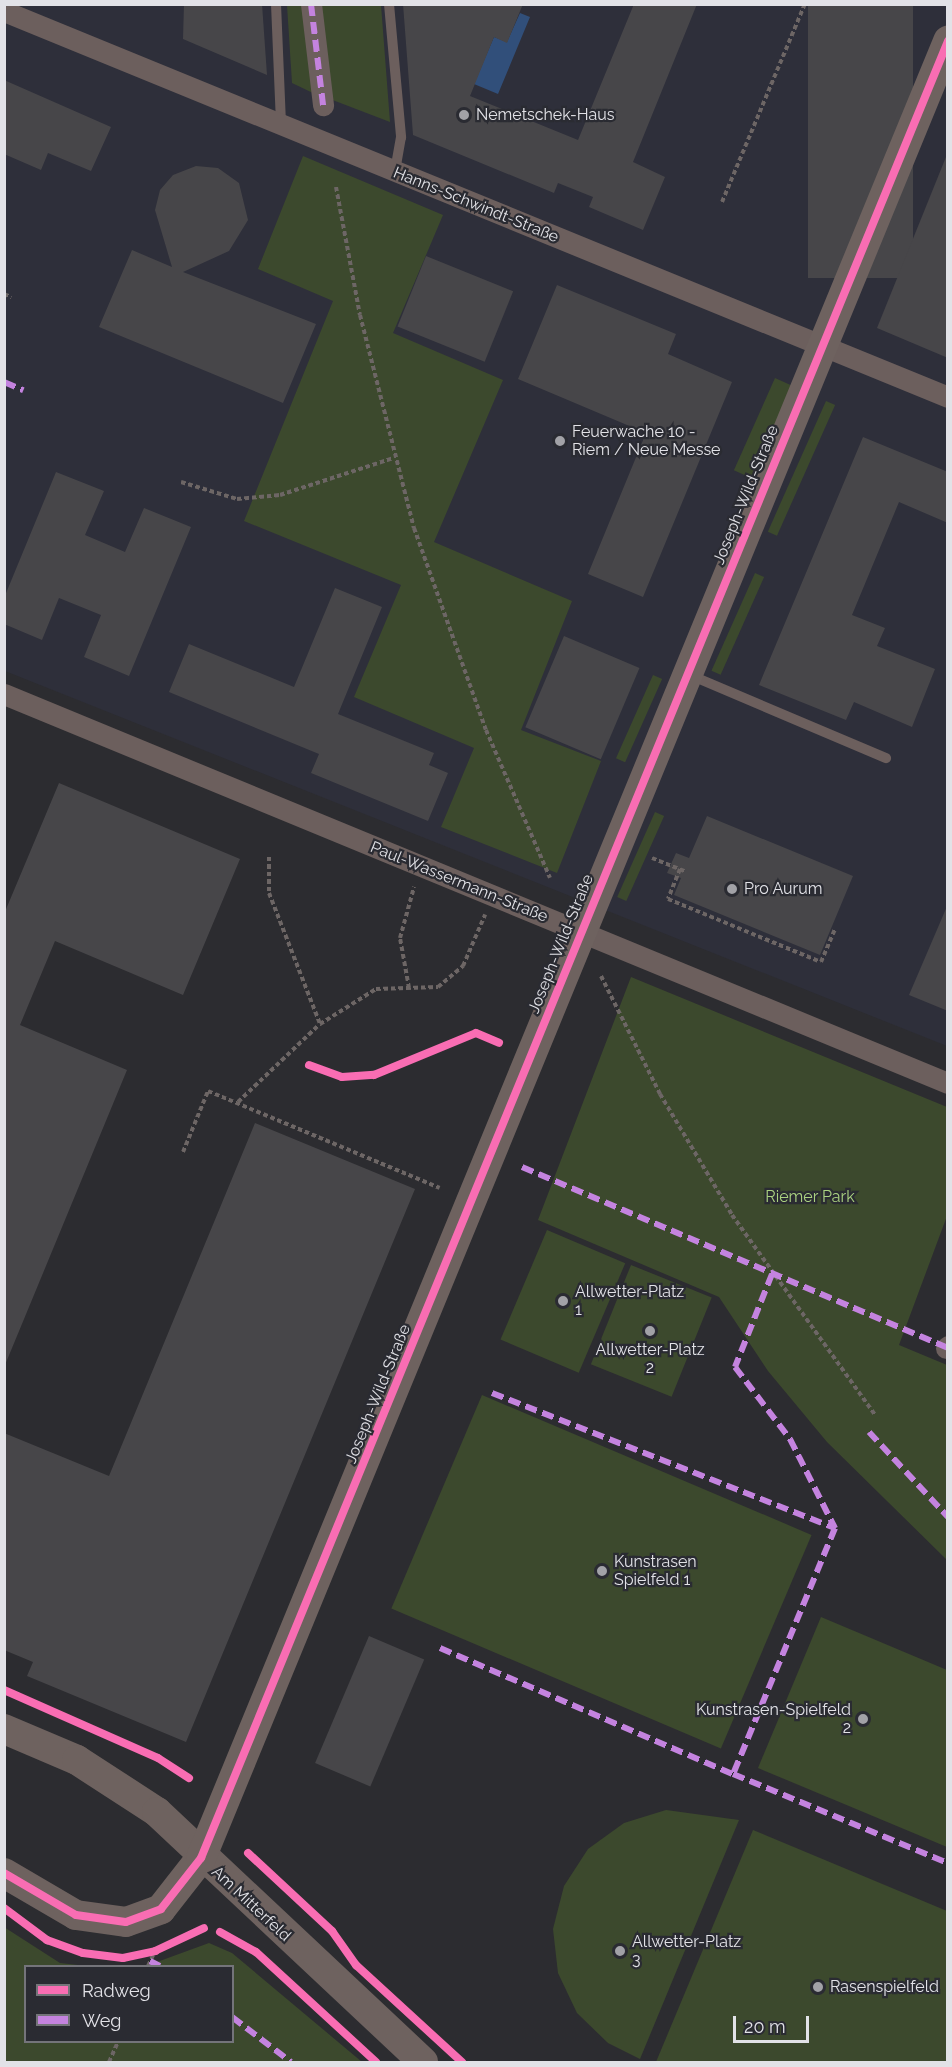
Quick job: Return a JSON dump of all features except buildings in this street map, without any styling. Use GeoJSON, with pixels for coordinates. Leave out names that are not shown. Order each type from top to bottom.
{"type":"FeatureCollection","features":[{"type":"Feature","properties":{"kind":"street"},"geometry":{"type":"LineString","coordinates":[[311,4],[323,105]]}},
{"type":"Feature","properties":{"kind":"street","name":"Hanns-Schwindt-Straße"},"geometry":{"type":"LineString","coordinates":[[4,11],[948,396]]}},
{"type":"Feature","properties":{"kind":"street","name":"Joseph-Wild-Straße"},"geometry":{"type":"LineString","coordinates":[[201,1858],[948,41]]}},
{"type":"Feature","properties":{"kind":"street","name":"Paul-Wassermann-Straße"},"geometry":{"type":"LineString","coordinates":[[4,694],[948,1083]]}},
{"type":"Feature","properties":{"kind":"street"},"geometry":{"type":"LineString","coordinates":[[4,1729],[77,1760],[141,1799],[201,1858]]}},
{"type":"Feature","properties":{"kind":"street","name":"Am Mitterfeld"},"geometry":{"type":"LineString","coordinates":[[4,1873],[76,1915],[126,1922],[161,1909],[201,1858],[423,2062]]}},
{"type":"Feature","properties":{"kind":"lane"},"geometry":{"type":"LineString","coordinates":[[276,4],[281,125]]}},
{"type":"Feature","properties":{"kind":"lane"},"geometry":{"type":"LineString","coordinates":[[389,4],[401,137],[395,172]]}},
{"type":"Feature","properties":{"kind":"lane"},"geometry":{"type":"LineString","coordinates":[[688,674],[886,758]]}},
{"type":"Feature","properties":{"kind":"path"},"geometry":{"type":"LineString","coordinates":[[722,202],[805,4]]}},
{"type":"Feature","properties":{"kind":"path"},"geometry":{"type":"LineString","coordinates":[[336,187],[393,458],[447,630],[550,878]]}},
{"type":"Feature","properties":{"kind":"path"},"geometry":{"type":"LineString","coordinates":[[4,294],[11,297]]}},
{"type":"Feature","properties":{"kind":"path"},"geometry":{"type":"LineString","coordinates":[[181,482],[237,499],[280,495],[393,458]]}},
{"type":"Feature","properties":{"kind":"path"},"geometry":{"type":"LineString","coordinates":[[269,857],[268,893],[320,1024]]}},
{"type":"Feature","properties":{"kind":"path"},"geometry":{"type":"LineString","coordinates":[[652,858],[682,870],[668,898],[821,962],[835,928]]}},
{"type":"Feature","properties":{"kind":"path"},"geometry":{"type":"LineString","coordinates":[[409,988],[400,938],[406,906],[424,867]]}},
{"type":"Feature","properties":{"kind":"path"},"geometry":{"type":"LineString","coordinates":[[238,1102],[320,1024],[376,989],[438,987],[463,966],[493,896]]}},
{"type":"Feature","properties":{"kind":"path"},"geometry":{"type":"LineString","coordinates":[[601,976],[660,1094],[732,1215],[876,1416]]}},
{"type":"Feature","properties":{"kind":"path"},"geometry":{"type":"LineString","coordinates":[[183,1152],[208,1090],[440,1188]]}},
{"type":"Feature","properties":{"kind":"path"},"geometry":{"type":"LineString","coordinates":[[148,1965],[155,1951]]}},
{"type":"Feature","properties":{"kind":"path"},"geometry":{"type":"LineString","coordinates":[[109,2062],[118,2043]]}},
{"type":"Feature","properties":{"kind":"shaded area"},"geometry":{"type":"Polygon","coordinates":[[[4,5],[947,5],[947,1046],[5,671],[4,5]]]}},
{"type":"Feature","properties":{"kind":"green space"},"geometry":{"type":"Polygon","coordinates":[[[287,5],[304,5],[315,94],[292,83],[287,5]]]}},
{"type":"Feature","properties":{"kind":"green space"},"geometry":{"type":"Polygon","coordinates":[[[317,5],[381,5],[390,122],[330,99],[317,5]]]}},
{"type":"Feature","properties":{"kind":"green space"},"geometry":{"type":"Polygon","coordinates":[[[303,156],[443,215],[393,333],[503,380],[434,542],[572,601],[521,730],[601,761],[557,873],[441,827],[474,748],[354,697],[401,585],[244,521],[333,301],[258,269],[303,156]]]}},
{"type":"Feature","properties":{"kind":"green space"},"geometry":{"type":"Polygon","coordinates":[[[775,378],[793,386],[752,478],[734,470],[775,378]]]}},
{"type":"Feature","properties":{"kind":"green space"},"geometry":{"type":"Polygon","coordinates":[[[826,401],[835,405],[777,536],[768,532],[826,401]]]}},
{"type":"Feature","properties":{"kind":"green space"},"geometry":{"type":"Polygon","coordinates":[[[755,573],[764,577],[721,675],[711,671],[755,573]]]}},
{"type":"Feature","properties":{"kind":"green space"},"geometry":{"type":"Polygon","coordinates":[[[653,675],[662,679],[625,762],[616,758],[653,675]]]}},
{"type":"Feature","properties":{"kind":"green space"},"geometry":{"type":"Polygon","coordinates":[[[655,812],[664,816],[626,901],[617,897],[655,812]]]}},
{"type":"Feature","properties":{"kind":"green space","name":"Riemer Park"},"geometry":{"type":"Polygon","coordinates":[[[631,977],[947,1107],[947,1216],[899,1345],[947,1365],[947,1560],[827,1442],[768,1371],[719,1297],[538,1220],[631,977]]]}},
{"type":"Feature","properties":{"kind":"green space","name":"Allwetter-Platz 1"},"geometry":{"type":"Polygon","coordinates":[[[547,1230],[625,1263],[579,1373],[501,1340],[547,1230]]]}},
{"type":"Feature","properties":{"kind":"green space","name":"Allwetter-Platz 2"},"geometry":{"type":"Polygon","coordinates":[[[631,1265],[712,1298],[672,1397],[591,1364],[631,1265]]]}},
{"type":"Feature","properties":{"kind":"green space","name":"Kunstrasen Spielfeld 1"},"geometry":{"type":"Polygon","coordinates":[[[482,1395],[812,1535],[721,1748],[391,1609],[482,1395]]]}},
{"type":"Feature","properties":{"kind":"green space","name":"Kunstrasen-Spielfeld 2"},"geometry":{"type":"Polygon","coordinates":[[[821,1617],[947,1670],[947,1847],[758,1768],[821,1617]]]}},
{"type":"Feature","properties":{"kind":"green space","name":"Allwetter-Platz 3"},"geometry":{"type":"Polygon","coordinates":[[[666,1810],[739,1820],[640,2059],[608,2043],[577,2013],[558,1973],[553,1929],[564,1886],[588,1849],[624,1823],[666,1810]]]}},
{"type":"Feature","properties":{"kind":"green space","name":"Rasenspielfeld"},"geometry":{"type":"Polygon","coordinates":[[[753,1830],[947,1911],[947,2062],[656,2062],[753,1830]]]}},
{"type":"Feature","properties":{"kind":"green space"},"geometry":{"type":"Polygon","coordinates":[[[4,1927],[60,1963],[78,1965],[24,1965],[24,2043],[234,2043],[234,1965],[149,1965],[209,1943],[232,1953],[362,2062],[5,2062],[4,1927]]]}},
{"type":"Feature","properties":{"kind":"water"},"geometry":{"type":"Polygon","coordinates":[[[520,13],[530,17],[498,94],[474,84],[494,37],[507,42],[520,13]]]}},
{"type":"Feature","properties":{"kind":"marked path"},"geometry":{"type":"LineString","coordinates":[[311,4],[323,105]]}},
{"type":"Feature","properties":{"kind":"marked path"},"geometry":{"type":"LineString","coordinates":[[4,382],[23,390]]}},
{"type":"Feature","properties":{"kind":"marked path"},"geometry":{"type":"LineString","coordinates":[[522,1167],[948,1348]]}},
{"type":"Feature","properties":{"kind":"marked path"},"geometry":{"type":"LineString","coordinates":[[772,1274],[735,1367],[790,1439],[835,1528],[733,1774],[948,1863]]}},
{"type":"Feature","properties":{"kind":"marked path"},"geometry":{"type":"LineString","coordinates":[[492,1393],[835,1528]]}},
{"type":"Feature","properties":{"kind":"marked path"},"geometry":{"type":"LineString","coordinates":[[869,1432],[948,1517]]}},
{"type":"Feature","properties":{"kind":"marked path"},"geometry":{"type":"LineString","coordinates":[[440,1648],[733,1774]]}},
{"type":"Feature","properties":{"kind":"marked path"},"geometry":{"type":"LineString","coordinates":[[150,1961],[158,1965]]}},
{"type":"Feature","properties":{"kind":"marked path"},"geometry":{"type":"LineString","coordinates":[[234,2019],[291,2062]]}},
{"type":"Feature","properties":{"kind":"cycle path"},"geometry":{"type":"LineString","coordinates":[[4,1873],[76,1915],[126,1922],[161,1909],[201,1858],[948,41]]}},
{"type":"Feature","properties":{"kind":"cycle path"},"geometry":{"type":"LineString","coordinates":[[309,1065],[342,1077],[374,1075],[476,1033],[499,1043]]}},
{"type":"Feature","properties":{"kind":"cycle path"},"geometry":{"type":"LineString","coordinates":[[4,1690],[158,1758],[189,1778]]}},
{"type":"Feature","properties":{"kind":"cycle path"},"geometry":{"type":"LineString","coordinates":[[248,1853],[332,1931],[356,1965],[462,2062]]}},
{"type":"Feature","properties":{"kind":"cycle path"},"geometry":{"type":"LineString","coordinates":[[4,1908],[47,1940],[83,1953],[123,1958],[155,1951],[204,1928]]}},
{"type":"Feature","properties":{"kind":"cycle path"},"geometry":{"type":"LineString","coordinates":[[220,1932],[256,1952],[376,2062]]}},
{"type":"Feature","properties":{"kind":"place","name":"Nemetschek-Haus"},"geometry":{"type":"Point","coordinates":[464,115]}},
{"type":"Feature","properties":{"kind":"place","name":"Feuerwache 10 - Riem / Neue Messe"},"geometry":{"type":"Point","coordinates":[560,441]}},
{"type":"Feature","properties":{"kind":"place","name":"Pro Aurum"},"geometry":{"type":"Point","coordinates":[732,889]}},
{"type":"Feature","properties":{"kind":"place","name":"Allwetter-Platz 1"},"geometry":{"type":"Point","coordinates":[563,1301]}},
{"type":"Feature","properties":{"kind":"place","name":"Allwetter-Platz 2"},"geometry":{"type":"Point","coordinates":[650,1331]}},
{"type":"Feature","properties":{"kind":"place","name":"Kunstrasen Spielfeld 1"},"geometry":{"type":"Point","coordinates":[602,1571]}},
{"type":"Feature","properties":{"kind":"place","name":"Kunstrasen-Spielfeld 2"},"geometry":{"type":"Point","coordinates":[863,1719]}},
{"type":"Feature","properties":{"kind":"place","name":"Allwetter-Platz 3"},"geometry":{"type":"Point","coordinates":[620,1951]}},
{"type":"Feature","properties":{"kind":"place","name":"Rasenspielfeld"},"geometry":{"type":"Point","coordinates":[818,1987]}}]}
